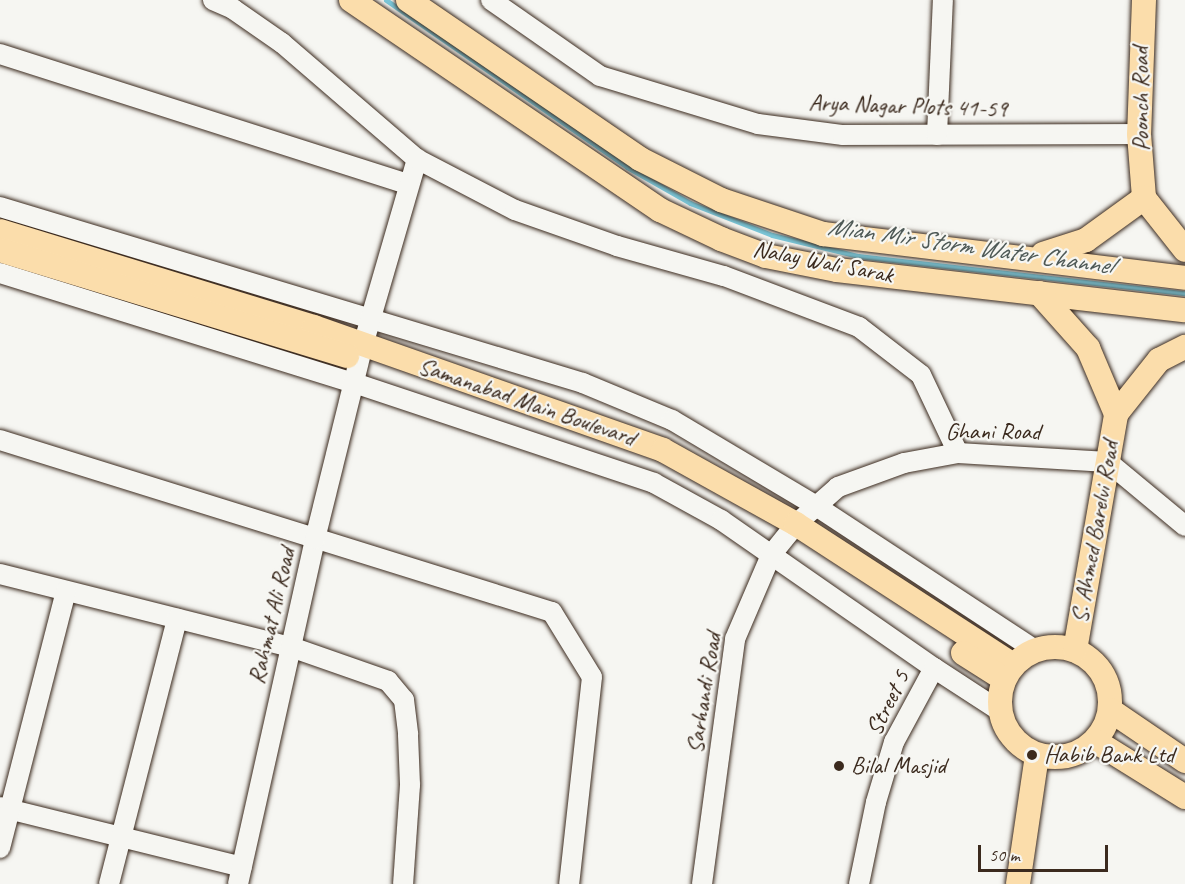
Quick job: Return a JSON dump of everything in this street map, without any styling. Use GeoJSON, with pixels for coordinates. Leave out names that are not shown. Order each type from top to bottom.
{"type":"FeatureCollection","features":[{"type":"Feature","properties":{"kind":"main road","name":"Nalay Wali Sarak"},"geometry":{"type":"LineString","coordinates":[[351,0],[660,210],[721,239],[766,256],[837,270],[1185,310]]}},
{"type":"Feature","properties":{"kind":"main road","name":"Nalay Wali Sarak"},"geometry":{"type":"LineString","coordinates":[[408,0],[640,159],[721,200],[824,234],[1020,256],[1185,278]]}},
{"type":"Feature","properties":{"kind":"main road","name":"Poonch Road"},"geometry":{"type":"LineString","coordinates":[[1144,0],[1139,134],[1144,198]]}},
{"type":"Feature","properties":{"kind":"main road"},"geometry":{"type":"LineString","coordinates":[[1020,256],[1053,254],[1086,240],[1144,198],[1185,250]]}},
{"type":"Feature","properties":{"kind":"main road","name":"Samanabad Main Boulevard"},"geometry":{"type":"LineString","coordinates":[[0,231],[362,352],[642,455],[791,530],[1008,672]]}},
{"type":"Feature","properties":{"kind":"main road","name":"Samanabad Main Boulevard"},"geometry":{"type":"LineString","coordinates":[[0,250],[362,352]]}},
{"type":"Feature","properties":{"kind":"main road","name":"S. Ahmed Barelvi Road"},"geometry":{"type":"LineString","coordinates":[[1039,293],[1088,348],[1116,414]]}},
{"type":"Feature","properties":{"kind":"main road","name":"S. Ahmed Barelvi Road"},"geometry":{"type":"LineString","coordinates":[[1075,650],[1116,414],[1159,360],[1185,347]]}},
{"type":"Feature","properties":{"kind":"main road"},"geometry":{"type":"LineString","coordinates":[[1048,646],[1075,650],[1091,659],[1103,673],[1110,691],[1110,710],[1095,741],[1068,756],[1037,755],[1020,745],[1007,730],[1000,711],[1008,672],[1035,650],[1048,646]]}},
{"type":"Feature","properties":{"kind":"main road"},"geometry":{"type":"LineString","coordinates":[[1110,710],[1185,761]]}},
{"type":"Feature","properties":{"kind":"main road"},"geometry":{"type":"LineString","coordinates":[[1095,741],[1185,797]]}},
{"type":"Feature","properties":{"kind":"main road"},"geometry":{"type":"LineString","coordinates":[[1018,884],[1037,755]]}},
{"type":"Feature","properties":{"kind":"street"},"geometry":{"type":"LineString","coordinates":[[213,0],[233,9],[282,43],[417,159],[515,210],[617,246],[724,276],[859,327],[921,375],[958,453]]}},
{"type":"Feature","properties":{"kind":"street","name":"Arya Nagar Plots 41-59"},"geometry":{"type":"LineString","coordinates":[[491,0],[600,76],[758,124],[843,135],[1139,134]]}},
{"type":"Feature","properties":{"kind":"street"},"geometry":{"type":"LineString","coordinates":[[937,135],[943,0]]}},
{"type":"Feature","properties":{"kind":"street"},"geometry":{"type":"LineString","coordinates":[[0,54],[408,184]]}},
{"type":"Feature","properties":{"kind":"street","name":"Rahmat Ali Road"},"geometry":{"type":"LineString","coordinates":[[240,876],[315,539],[370,319],[417,159]]}},
{"type":"Feature","properties":{"kind":"street"},"geometry":{"type":"LineString","coordinates":[[0,207],[583,383],[662,416],[816,506],[1035,650]]}},
{"type":"Feature","properties":{"kind":"street","name":"Street 5"},"geometry":{"type":"LineString","coordinates":[[0,273],[354,383],[654,483],[721,520],[934,668],[894,742],[876,802],[859,884]]}},
{"type":"Feature","properties":{"kind":"street"},"geometry":{"type":"LineString","coordinates":[[0,440],[543,609],[558,618],[592,676],[569,884]]}},
{"type":"Feature","properties":{"kind":"street","name":"Ghani Road"},"geometry":{"type":"LineString","coordinates":[[791,530],[838,487],[872,472],[958,453],[1108,462]]}},
{"type":"Feature","properties":{"kind":"street"},"geometry":{"type":"LineString","coordinates":[[1108,462],[1185,526]]}},
{"type":"Feature","properties":{"kind":"street","name":"Sarhandi Road"},"geometry":{"type":"LineString","coordinates":[[702,884],[735,639],[771,555],[791,530]]}},
{"type":"Feature","properties":{"kind":"street"},"geometry":{"type":"LineString","coordinates":[[0,574],[291,647],[388,681],[404,700],[410,785],[403,884]]}},
{"type":"Feature","properties":{"kind":"street"},"geometry":{"type":"LineString","coordinates":[[0,848],[5,808],[66,591]]}},
{"type":"Feature","properties":{"kind":"street"},"geometry":{"type":"LineString","coordinates":[[109,884],[177,619]]}},
{"type":"Feature","properties":{"kind":"street"},"geometry":{"type":"LineString","coordinates":[[934,668],[1000,711]]}},
{"type":"Feature","properties":{"kind":"street"},"geometry":{"type":"LineString","coordinates":[[5,808],[120,837],[240,876]]}},
{"type":"Feature","properties":{"kind":"waterway","name":"Mian Mir Storm Water Channel"},"geometry":{"type":"LineString","coordinates":[[386,0],[627,167],[690,203],[772,235],[858,256],[1185,293]]}},
{"type":"Feature","properties":{"kind":"place","name":"Habib Bank Ltd"},"geometry":{"type":"Point","coordinates":[1032,755]}},
{"type":"Feature","properties":{"kind":"place","name":"Bilal Masjid"},"geometry":{"type":"Point","coordinates":[839,766]}}]}
